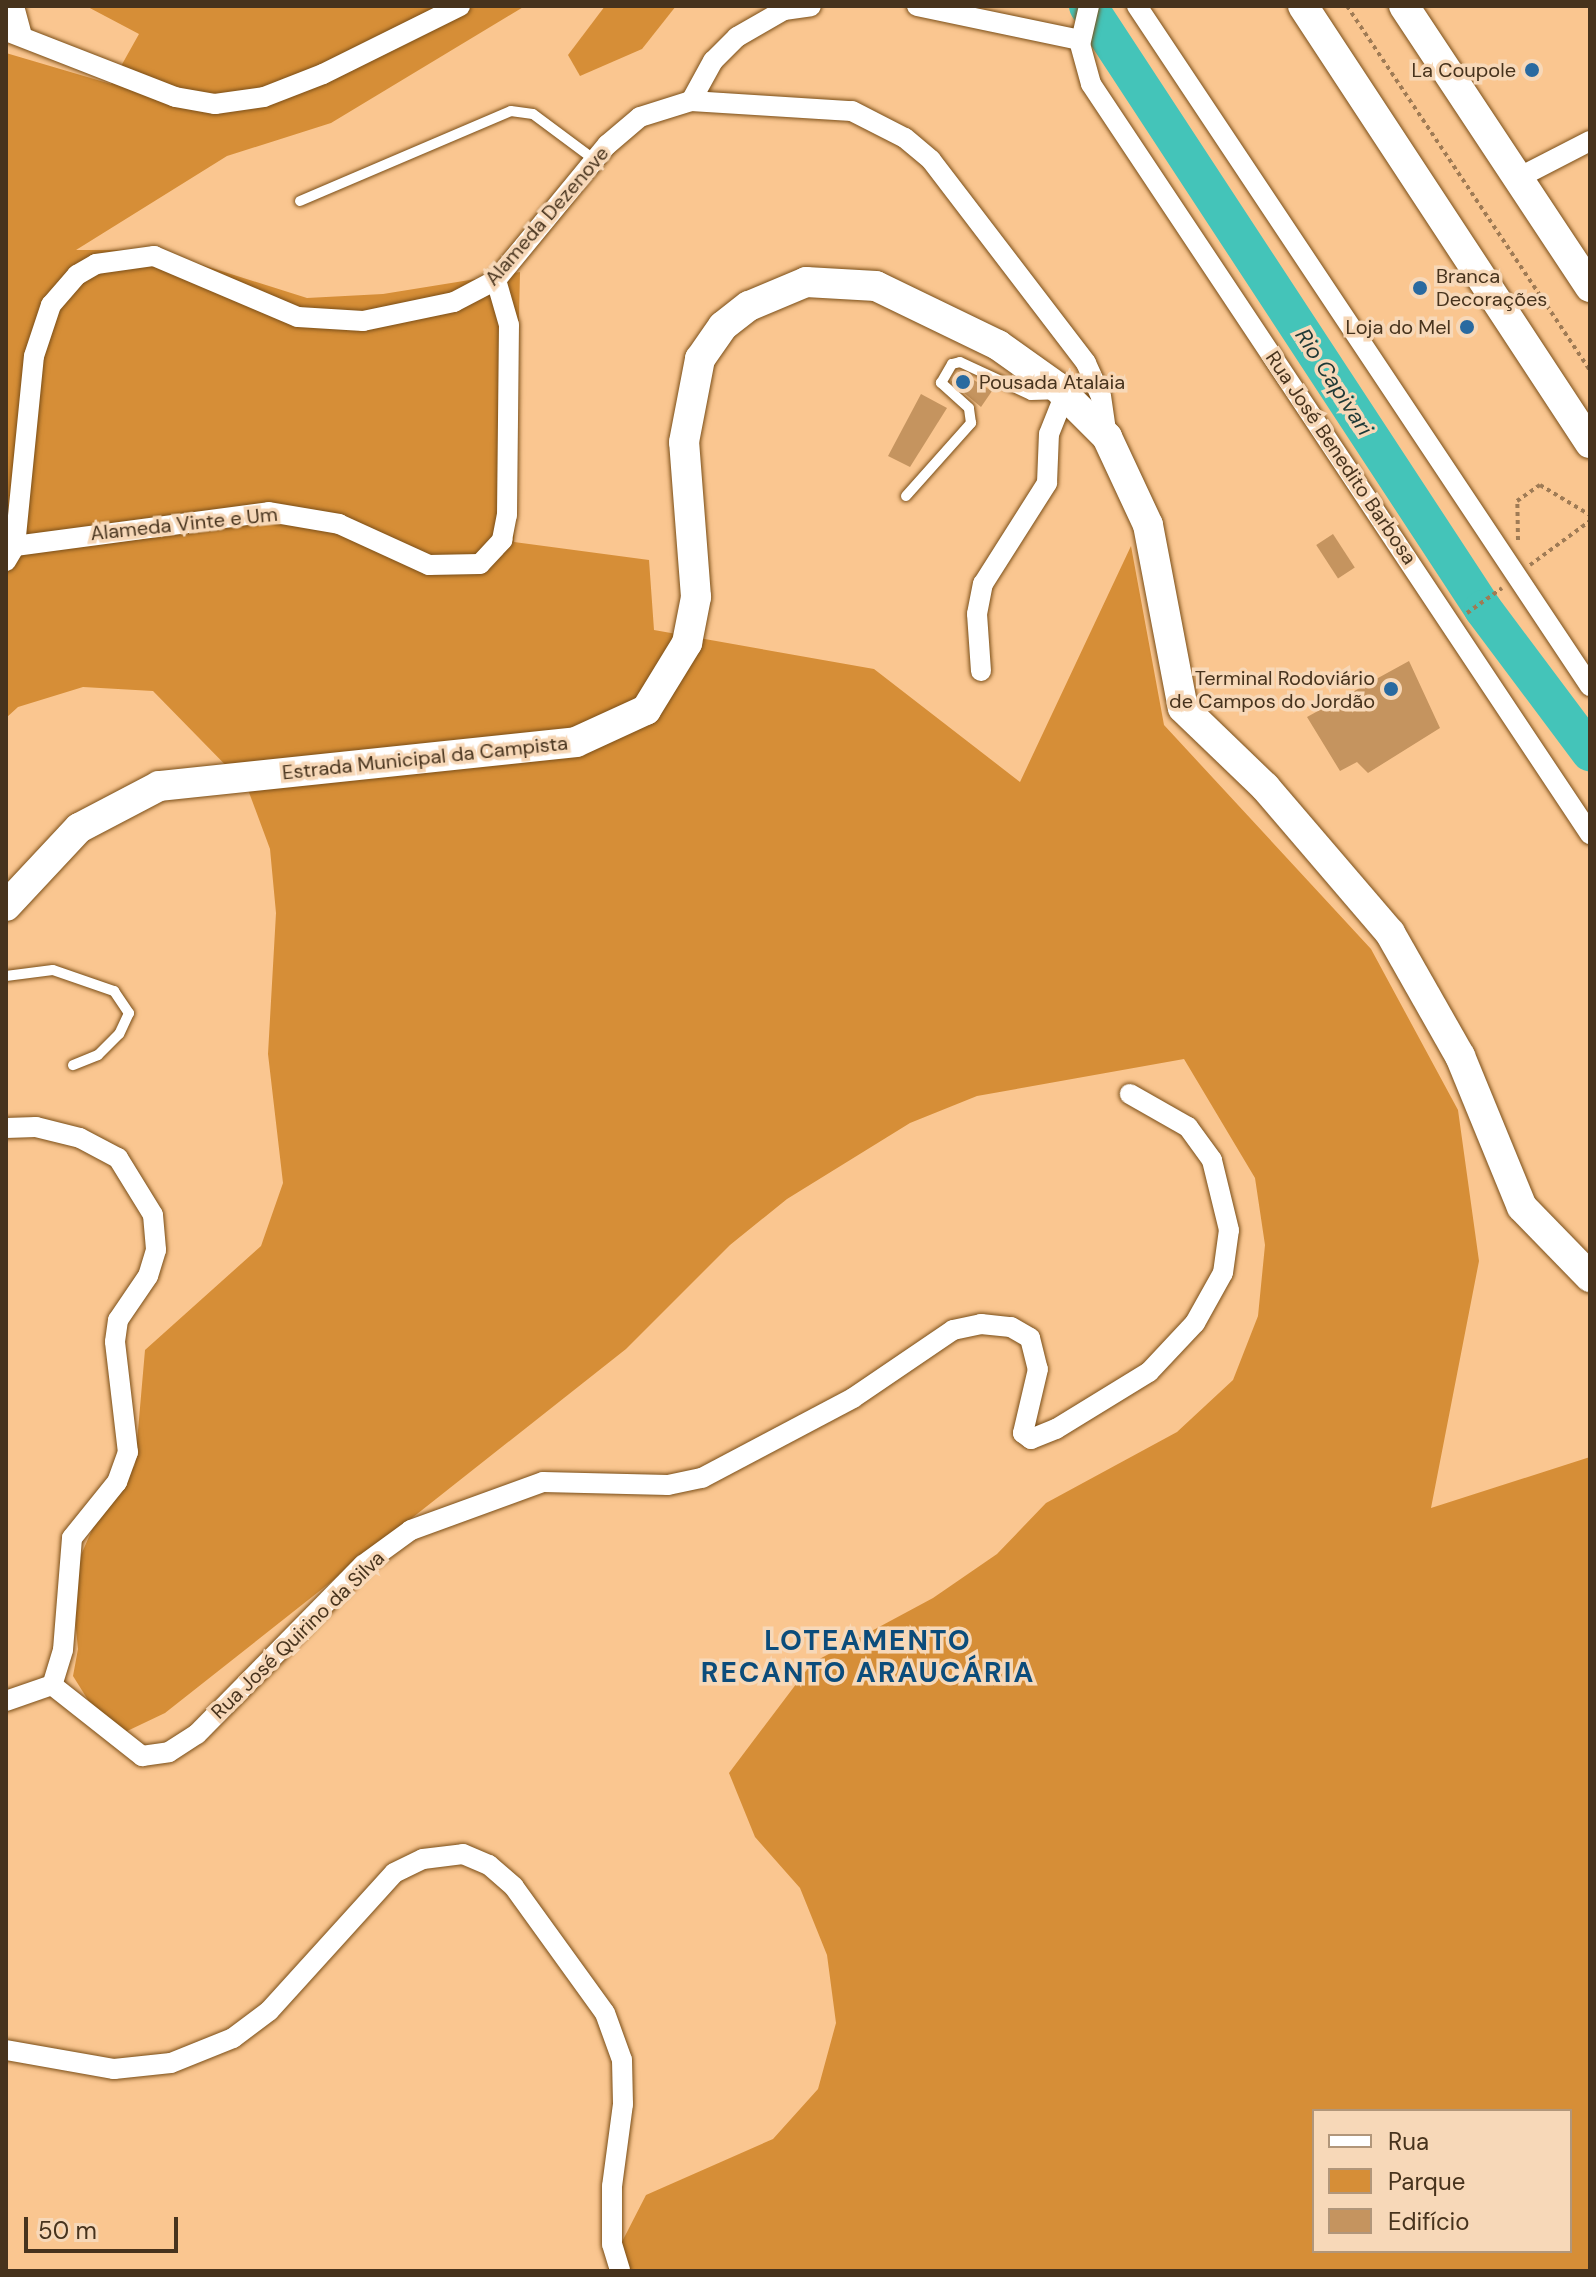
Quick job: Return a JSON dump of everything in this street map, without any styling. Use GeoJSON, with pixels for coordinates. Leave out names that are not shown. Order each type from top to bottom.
{"type":"FeatureCollection","features":[{"type":"Feature","properties":{"kind":"main road"},"geometry":{"type":"LineString","coordinates":[[1303,6],[1590,443]]}},
{"type":"Feature","properties":{"kind":"main road"},"geometry":{"type":"LineString","coordinates":[[1404,6],[1590,287]]}},
{"type":"Feature","properties":{"kind":"main road","name":"Estrada Municipal da Campista"},"geometry":{"type":"LineString","coordinates":[[6,906],[79,828],[115,804],[159,786],[576,742],[646,710],[687,643],[696,597],[684,442],[700,359],[723,326],[749,306],[806,282],[876,286],[998,345],[1065,394]]}},
{"type":"Feature","properties":{"kind":"main road"},"geometry":{"type":"LineString","coordinates":[[1065,394],[1107,437],[1148,525],[1183,708],[1265,787],[1390,933],[1460,1056],[1522,1207],[1590,1277]]}},
{"type":"Feature","properties":{"kind":"street"},"geometry":{"type":"LineString","coordinates":[[14,6],[13,32],[175,97],[215,104],[264,97],[323,74],[460,6]]}},
{"type":"Feature","properties":{"kind":"street"},"geometry":{"type":"LineString","coordinates":[[691,101],[713,61],[737,37],[784,10],[811,6]]}},
{"type":"Feature","properties":{"kind":"street"},"geometry":{"type":"LineString","coordinates":[[917,6],[983,15],[1080,35],[1089,6]]}},
{"type":"Feature","properties":{"kind":"street"},"geometry":{"type":"LineString","coordinates":[[1137,6],[1590,686]]}},
{"type":"Feature","properties":{"kind":"street","name":"Rua José Benedito Barbosa"},"geometry":{"type":"LineString","coordinates":[[1080,35],[1091,84],[1590,834]]}},
{"type":"Feature","properties":{"kind":"street","name":"Alameda Dezenove"},"geometry":{"type":"LineString","coordinates":[[10,554],[34,356],[51,305],[96,264],[154,256],[298,317],[363,321],[454,302],[496,280],[595,160],[640,117],[691,101],[852,111],[905,138],[931,160],[1086,363],[1101,396],[1107,437]]}},
{"type":"Feature","properties":{"kind":"street"},"geometry":{"type":"LineString","coordinates":[[1518,178],[1590,141]]}},
{"type":"Feature","properties":{"kind":"street","name":"Alameda Vinte e Um"},"geometry":{"type":"LineString","coordinates":[[10,554],[269,512],[339,524],[429,565],[480,564],[502,540],[507,515],[509,325],[496,280]]}},
{"type":"Feature","properties":{"kind":"street"},"geometry":{"type":"LineString","coordinates":[[981,671],[977,614],[983,584],[1047,483],[1052,420],[1065,394]]}},
{"type":"Feature","properties":{"kind":"street","name":"Rua José Quirino da Silva"},"geometry":{"type":"LineString","coordinates":[[52,1685],[142,1756],[169,1752],[197,1734],[363,1565],[411,1530],[543,1482],[668,1485],[702,1478],[853,1398],[953,1330],[981,1324],[1011,1327],[1030,1338],[1038,1369],[1023,1433],[1031,1439],[1056,1429],[1149,1372],[1195,1323],[1223,1273],[1229,1230],[1212,1160],[1188,1127],[1130,1094]]}},
{"type":"Feature","properties":{"kind":"street"},"geometry":{"type":"LineString","coordinates":[[6,1128],[80,1138],[118,1158],[141,1187],[156,1250],[148,1276],[118,1320],[115,1342],[128,1452],[117,1482],[72,1538],[63,1650],[52,1685],[6,1701]]}},
{"type":"Feature","properties":{"kind":"street"},"geometry":{"type":"LineString","coordinates":[[6,2050],[114,2069],[171,2063],[233,2038],[269,2011],[394,1873],[423,1859],[463,1854],[489,1865],[514,1887],[605,2013],[622,2060],[623,2104],[612,2186],[612,2244],[620,2271]]}},
{"type":"Feature","properties":{"kind":"lane"},"geometry":{"type":"LineString","coordinates":[[300,201],[511,111],[533,114],[595,160]]}},
{"type":"Feature","properties":{"kind":"lane"},"geometry":{"type":"LineString","coordinates":[[906,496],[971,423],[969,408],[941,383],[952,364],[960,362],[1031,395],[1065,394]]}},
{"type":"Feature","properties":{"kind":"lane"},"geometry":{"type":"LineString","coordinates":[[6,976],[53,970],[114,991],[129,1013],[119,1034],[98,1055],[73,1065]]}},
{"type":"Feature","properties":{"kind":"path"},"geometry":{"type":"LineString","coordinates":[[1347,6],[1590,370]]}},
{"type":"Feature","properties":{"kind":"path"},"geometry":{"type":"LineString","coordinates":[[1590,515],[1540,485],[1517,501],[1524,569],[1590,521]]}},
{"type":"Feature","properties":{"kind":"path"},"geometry":{"type":"LineString","coordinates":[[1467,613],[1505,586]]}},
{"type":"Feature","properties":{"kind":"green space"},"geometry":{"type":"Polygon","coordinates":[[[86,6],[525,6],[331,123],[227,156],[76,250],[155,250],[307,298],[383,294],[520,272],[514,542],[649,560],[654,630],[874,669],[1020,782],[1131,546],[1164,725],[1371,949],[1458,1110],[1479,1261],[1431,1508],[1590,1457],[1590,2271],[607,2271],[646,2195],[773,2139],[818,2089],[836,2023],[827,1955],[800,1888],[755,1837],[729,1773],[812,1663],[933,1598],[997,1554],[1046,1503],[1177,1432],[1233,1380],[1258,1316],[1265,1245],[1255,1178],[1184,1059],[977,1096],[910,1123],[787,1199],[730,1245],[626,1349],[165,1713],[123,1733],[88,1700],[73,1676],[78,1649],[71,1578],[98,1516],[135,1465],[145,1350],[261,1246],[283,1183],[268,1054],[276,913],[270,849],[247,787],[153,691],[83,687],[18,707],[6,718],[6,53],[111,84],[139,34],[86,6]]]}},
{"type":"Feature","properties":{"kind":"green space"},"geometry":{"type":"Polygon","coordinates":[[[605,6],[676,6],[642,49],[580,76],[568,55],[605,6]]]}},
{"type":"Feature","properties":{"kind":"building"},"geometry":{"type":"Polygon","coordinates":[[[959,371],[992,391],[981,407],[951,382],[959,371]]]}},
{"type":"Feature","properties":{"kind":"building"},"geometry":{"type":"Polygon","coordinates":[[[921,394],[947,408],[910,467],[888,456],[921,394]]]}},
{"type":"Feature","properties":{"kind":"building"},"geometry":{"type":"Polygon","coordinates":[[[1333,534],[1355,568],[1338,578],[1316,545],[1333,534]]]}},
{"type":"Feature","properties":{"kind":"building","name":"Terminal Rodoviário de Campos do Jordão"},"geometry":{"type":"Polygon","coordinates":[[[1409,661],[1440,728],[1368,773],[1357,762],[1340,771],[1307,717],[1409,661]]]}},
{"type":"Feature","properties":{"kind":"waterway","name":"Rio Capivari"},"geometry":{"type":"LineString","coordinates":[[1088,6],[1483,609],[1590,752]]}},
{"type":"Feature","properties":{"kind":"place","name":"La Coupole"},"geometry":{"type":"Point","coordinates":[1532,70]}},
{"type":"Feature","properties":{"kind":"place","name":"Branca Decorações"},"geometry":{"type":"Point","coordinates":[1420,288]}},
{"type":"Feature","properties":{"kind":"place","name":"Loja do Mel"},"geometry":{"type":"Point","coordinates":[1467,327]}},
{"type":"Feature","properties":{"kind":"place","name":"Pousada Atalaia"},"geometry":{"type":"Point","coordinates":[963,382]}},
{"type":"Feature","properties":{"kind":"place","name":"Terminal Rodoviário de Campos do Jordão"},"geometry":{"type":"Point","coordinates":[1391,689]}},
{"type":"Feature","properties":{"kind":"district","name":"LOTEAMENTO RECANTO ARAUCÁRIA"},"geometry":{"type":"Point","coordinates":[868,1657]}}]}
